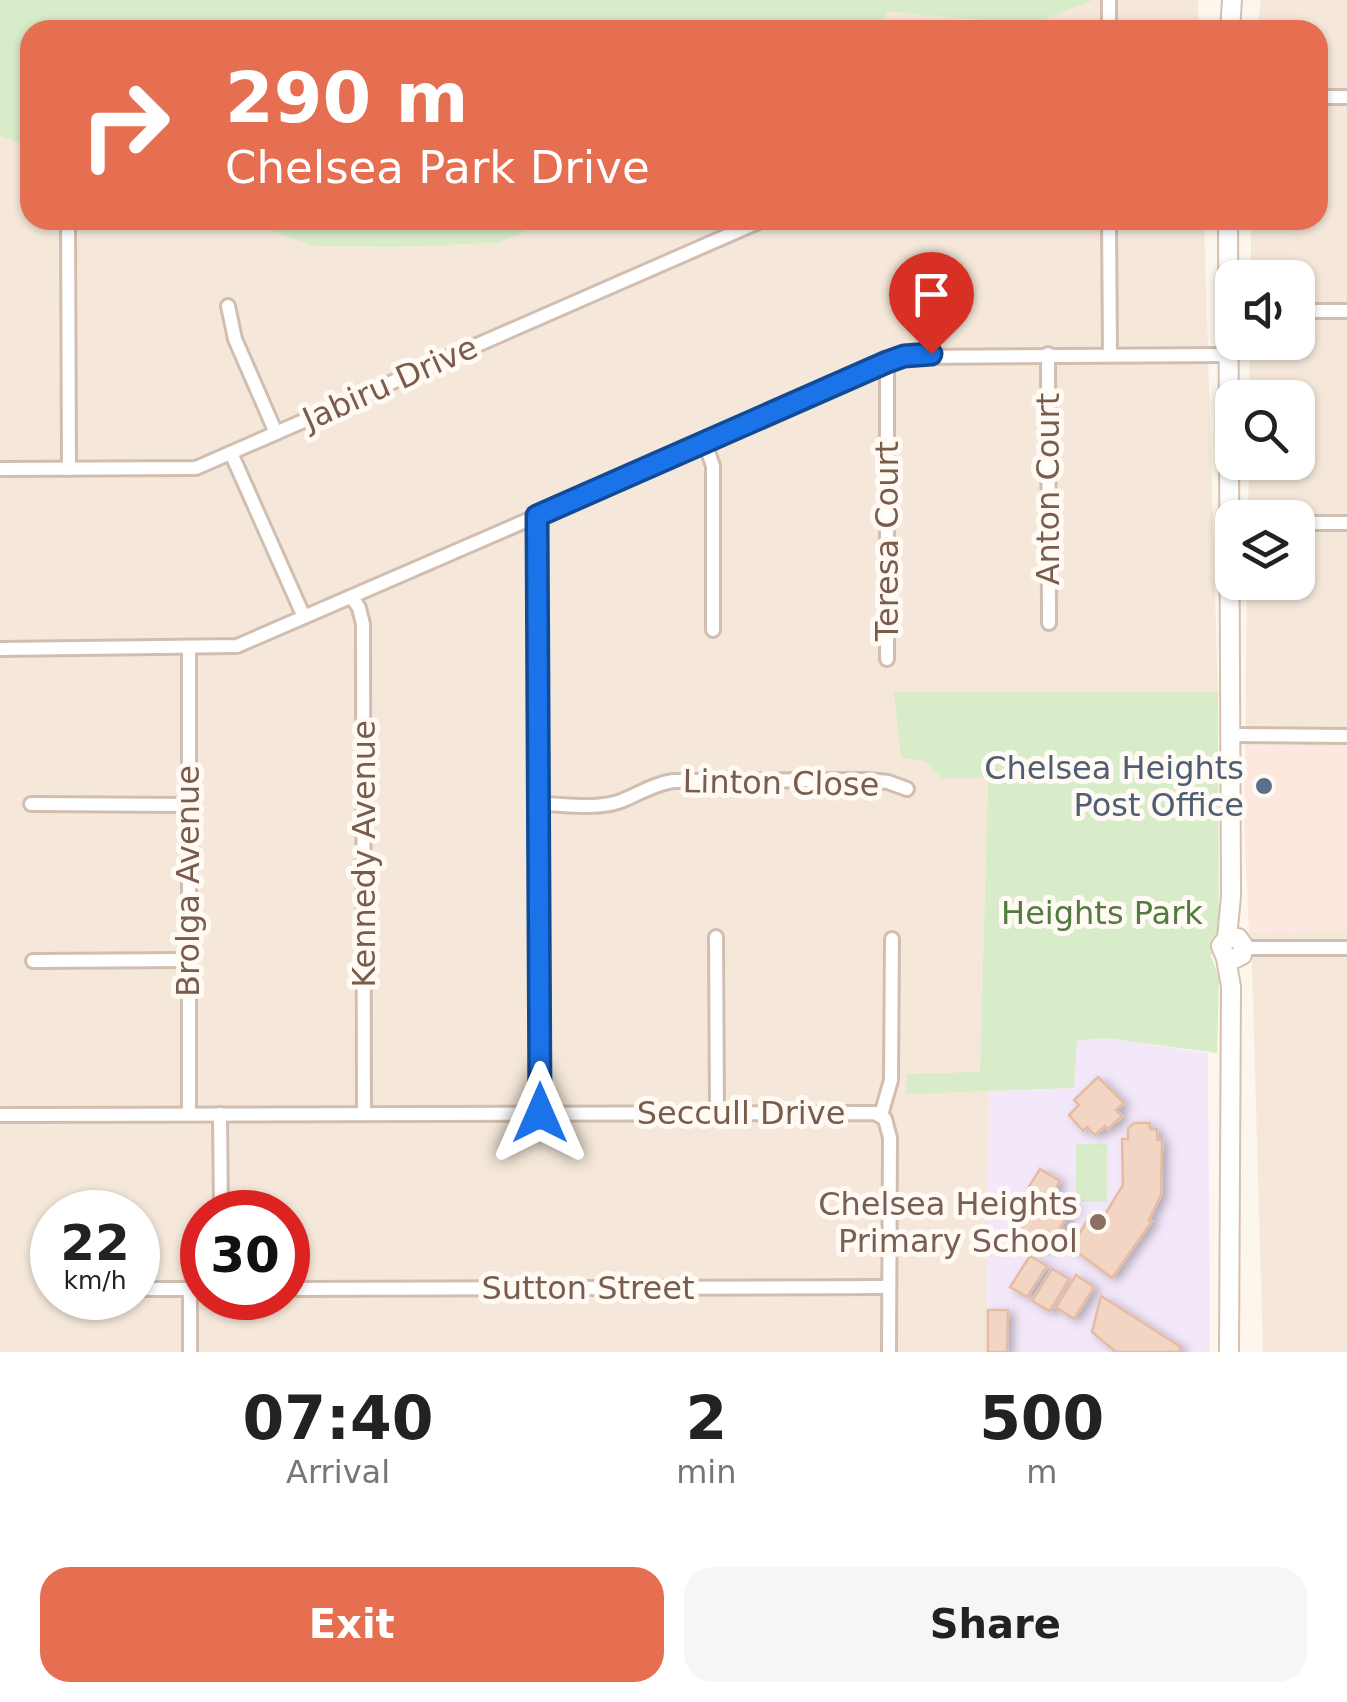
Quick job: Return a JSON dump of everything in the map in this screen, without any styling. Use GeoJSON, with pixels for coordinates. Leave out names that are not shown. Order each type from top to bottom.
{"type":"FeatureCollection","features":[{"type":"Feature","properties":{"kind":"main road"},"geometry":{"type":"LineString","coordinates":[[1228,230],[1229,260]]}},
{"type":"Feature","properties":{"kind":"main road"},"geometry":{"type":"LineString","coordinates":[[1229,360],[1231,500]]}},
{"type":"Feature","properties":{"kind":"main road"},"geometry":{"type":"LineString","coordinates":[[1229,1352],[1230,987],[1234,948],[1228,736],[1230,600]]}},
{"type":"Feature","properties":{"kind":"street"},"geometry":{"type":"LineString","coordinates":[[68,230],[69,469]]}},
{"type":"Feature","properties":{"kind":"street","name":"Jabiru Drive"},"geometry":{"type":"LineString","coordinates":[[0,469],[196,468],[740,230]]}},
{"type":"Feature","properties":{"kind":"street"},"geometry":{"type":"LineString","coordinates":[[1109,230],[1110,354]]}},
{"type":"Feature","properties":{"kind":"street"},"geometry":{"type":"LineString","coordinates":[[228,306],[235,339],[276,433]]}},
{"type":"Feature","properties":{"kind":"street"},"geometry":{"type":"LineString","coordinates":[[1315,311],[1347,311]]}},
{"type":"Feature","properties":{"kind":"street","name":"Anton Court"},"geometry":{"type":"LineString","coordinates":[[1048,354],[1049,623]]}},
{"type":"Feature","properties":{"kind":"street"},"geometry":{"type":"LineString","coordinates":[[0,649],[237,646],[904,356],[1215,354]]}},
{"type":"Feature","properties":{"kind":"street","name":"Teresa Court"},"geometry":{"type":"LineString","coordinates":[[887,362],[888,659]]}},
{"type":"Feature","properties":{"kind":"street"},"geometry":{"type":"LineString","coordinates":[[705,443],[713,466],[713,630]]}},
{"type":"Feature","properties":{"kind":"street"},"geometry":{"type":"LineString","coordinates":[[231,453],[304,617]]}},
{"type":"Feature","properties":{"kind":"street"},"geometry":{"type":"LineString","coordinates":[[537,516],[540,1113]]}},
{"type":"Feature","properties":{"kind":"street"},"geometry":{"type":"LineString","coordinates":[[1315,523],[1347,523]]}},
{"type":"Feature","properties":{"kind":"street","name":"Kennedy Avenue"},"geometry":{"type":"LineString","coordinates":[[352,597],[363,624],[364,1113]]}},
{"type":"Feature","properties":{"kind":"street","name":"Brolga Avenue"},"geometry":{"type":"LineString","coordinates":[[189,648],[189,1114]]}},
{"type":"Feature","properties":{"kind":"street"},"geometry":{"type":"LineString","coordinates":[[1228,736],[1347,736]]}},
{"type":"Feature","properties":{"kind":"street","name":"Linton Close"},"geometry":{"type":"LineString","coordinates":[[539,804],[620,802],[657,783],[674,780],[868,780],[908,789]]}},
{"type":"Feature","properties":{"kind":"street"},"geometry":{"type":"LineString","coordinates":[[31,804],[188,805]]}},
{"type":"Feature","properties":{"kind":"street"},"geometry":{"type":"LineString","coordinates":[[716,937],[717,1114]]}},
{"type":"Feature","properties":{"kind":"street"},"geometry":{"type":"LineString","coordinates":[[881,1115],[891,1080],[892,939]]}},
{"type":"Feature","properties":{"kind":"street"},"geometry":{"type":"LineString","coordinates":[[1234,948],[1347,948]]}},
{"type":"Feature","properties":{"kind":"street"},"geometry":{"type":"LineString","coordinates":[[33,961],[188,960]]}},
{"type":"Feature","properties":{"kind":"street"},"geometry":{"type":"LineString","coordinates":[[220,1114],[221,1190]]}},
{"type":"Feature","properties":{"kind":"street","name":"Seccull Drive"},"geometry":{"type":"LineString","coordinates":[[0,1115],[881,1115],[886,1118],[890,1138],[889,1352]]}},
{"type":"Feature","properties":{"kind":"street","name":"Sutton Street"},"geometry":{"type":"LineString","coordinates":[[310,1289],[889,1287]]}},
{"type":"Feature","properties":{"kind":"street"},"geometry":{"type":"LineString","coordinates":[[190,1352],[193,1320]]}},
{"type":"Feature","properties":{"kind":"shaded area"},"geometry":{"type":"Polygon","coordinates":[[[1094,0],[1198,0],[1199,20],[1042,20],[1094,0]]]}},
{"type":"Feature","properties":{"kind":"shaded area"},"geometry":{"type":"Polygon","coordinates":[[[1261,0],[1347,0],[1347,748],[1245,746],[1247,600],[1315,600],[1315,500],[1248,500],[1249,480],[1315,480],[1315,380],[1249,380],[1250,360],[1315,360],[1315,260],[1251,260],[1251,230],[1328,230],[1328,20],[1258,20],[1261,0]]]}},
{"type":"Feature","properties":{"kind":"shaded area"},"geometry":{"type":"Polygon","coordinates":[[[888,12],[984,20],[882,20],[888,12]]]}},
{"type":"Feature","properties":{"kind":"shaded area"},"geometry":{"type":"Polygon","coordinates":[[[0,136],[20,143],[20,230],[270,230],[314,246],[395,247],[498,243],[528,230],[1204,230],[1218,692],[894,692],[925,761],[941,778],[988,777],[980,1073],[908,1074],[906,1093],[989,1091],[987,1352],[0,1352],[0,136]]]}},
{"type":"Feature","properties":{"kind":"shaded area"},"geometry":{"type":"Polygon","coordinates":[[[1245,746],[1347,748],[1347,929],[1249,932],[1245,746]]]}},
{"type":"Feature","properties":{"kind":"shaded area"},"geometry":{"type":"Polygon","coordinates":[[[1347,929],[1347,1352],[1263,1352],[1249,932],[1347,929]]]}},
{"type":"Feature","properties":{"kind":"shaded area","name":"Chelsea Heights Primary School"},"geometry":{"type":"Polygon","coordinates":[[[1105,1038],[1208,1053],[1210,1352],[987,1352],[989,1091],[1074,1088],[1076,1041],[1105,1038]]]}},
{"type":"Feature","properties":{"kind":"green space"},"geometry":{"type":"Polygon","coordinates":[[[0,0],[1094,0],[1042,20],[984,20],[888,12],[882,20],[20,20],[20,143],[0,136],[0,0]]]}},
{"type":"Feature","properties":{"kind":"green space"},"geometry":{"type":"Polygon","coordinates":[[[270,230],[528,230],[498,243],[314,246],[270,230]]]}},
{"type":"Feature","properties":{"kind":"green space","name":"Heights Park"},"geometry":{"type":"Polygon","coordinates":[[[894,692],[1218,692],[1219,935],[1211,956],[1219,978],[1217,1053],[1105,1038],[1077,1041],[1074,1088],[906,1094],[907,1074],[980,1072],[988,778],[941,778],[925,761],[901,758],[894,692]]]}},
{"type":"Feature","properties":{"kind":"green space"},"geometry":{"type":"Polygon","coordinates":[[[1076,1144],[1107,1144],[1107,1202],[1076,1202],[1076,1144]]]}},
{"type":"Feature","properties":{"kind":"building"},"geometry":{"type":"Polygon","coordinates":[[[1098,1077],[1124,1103],[1116,1110],[1122,1116],[1095,1135],[1087,1127],[1083,1131],[1069,1115],[1079,1105],[1074,1100],[1098,1077]]]}},
{"type":"Feature","properties":{"kind":"building"},"geometry":{"type":"Polygon","coordinates":[[[1134,1123],[1150,1123],[1150,1129],[1157,1129],[1157,1140],[1162,1140],[1161,1195],[1149,1220],[1152,1221],[1112,1278],[1072,1248],[1087,1220],[1098,1226],[1123,1185],[1122,1139],[1128,1139],[1128,1128],[1134,1123]]]}},
{"type":"Feature","properties":{"kind":"building"},"geometry":{"type":"Polygon","coordinates":[[[1040,1169],[1060,1181],[1053,1192],[1075,1205],[1060,1228],[1064,1230],[1058,1240],[1054,1238],[1047,1250],[1011,1228],[1019,1214],[1016,1212],[1033,1191],[1028,1188],[1040,1169]]]}},
{"type":"Feature","properties":{"kind":"building"},"geometry":{"type":"Polygon","coordinates":[[[1030,1256],[1047,1266],[1027,1297],[1010,1287],[1030,1256]]]}},
{"type":"Feature","properties":{"kind":"building"},"geometry":{"type":"Polygon","coordinates":[[[1052,1269],[1069,1279],[1050,1311],[1032,1301],[1052,1269]]]}},
{"type":"Feature","properties":{"kind":"building"},"geometry":{"type":"Polygon","coordinates":[[[1076,1275],[1094,1287],[1074,1319],[1056,1307],[1076,1275]]]}},
{"type":"Feature","properties":{"kind":"building"},"geometry":{"type":"Polygon","coordinates":[[[1101,1296],[1181,1347],[1179,1352],[1116,1352],[1092,1332],[1101,1296]]]}},
{"type":"Feature","properties":{"kind":"building"},"geometry":{"type":"Polygon","coordinates":[[[988,1310],[1008,1310],[1007,1352],[988,1352],[988,1310]]]}},
{"type":"Feature","properties":{"kind":"place","name":"Chelsea Heights Post Office"},"geometry":{"type":"Point","coordinates":[1264,786]}},
{"type":"Feature","properties":{"kind":"place","name":"Chelsea Heights Primary School"},"geometry":{"type":"Point","coordinates":[1098,1222]}},
{"type":"Feature","properties":{"kind":"route"},"geometry":{"type":"LineString","coordinates":[[540,1113],[537,516],[887,362],[931,354]]}}]}
